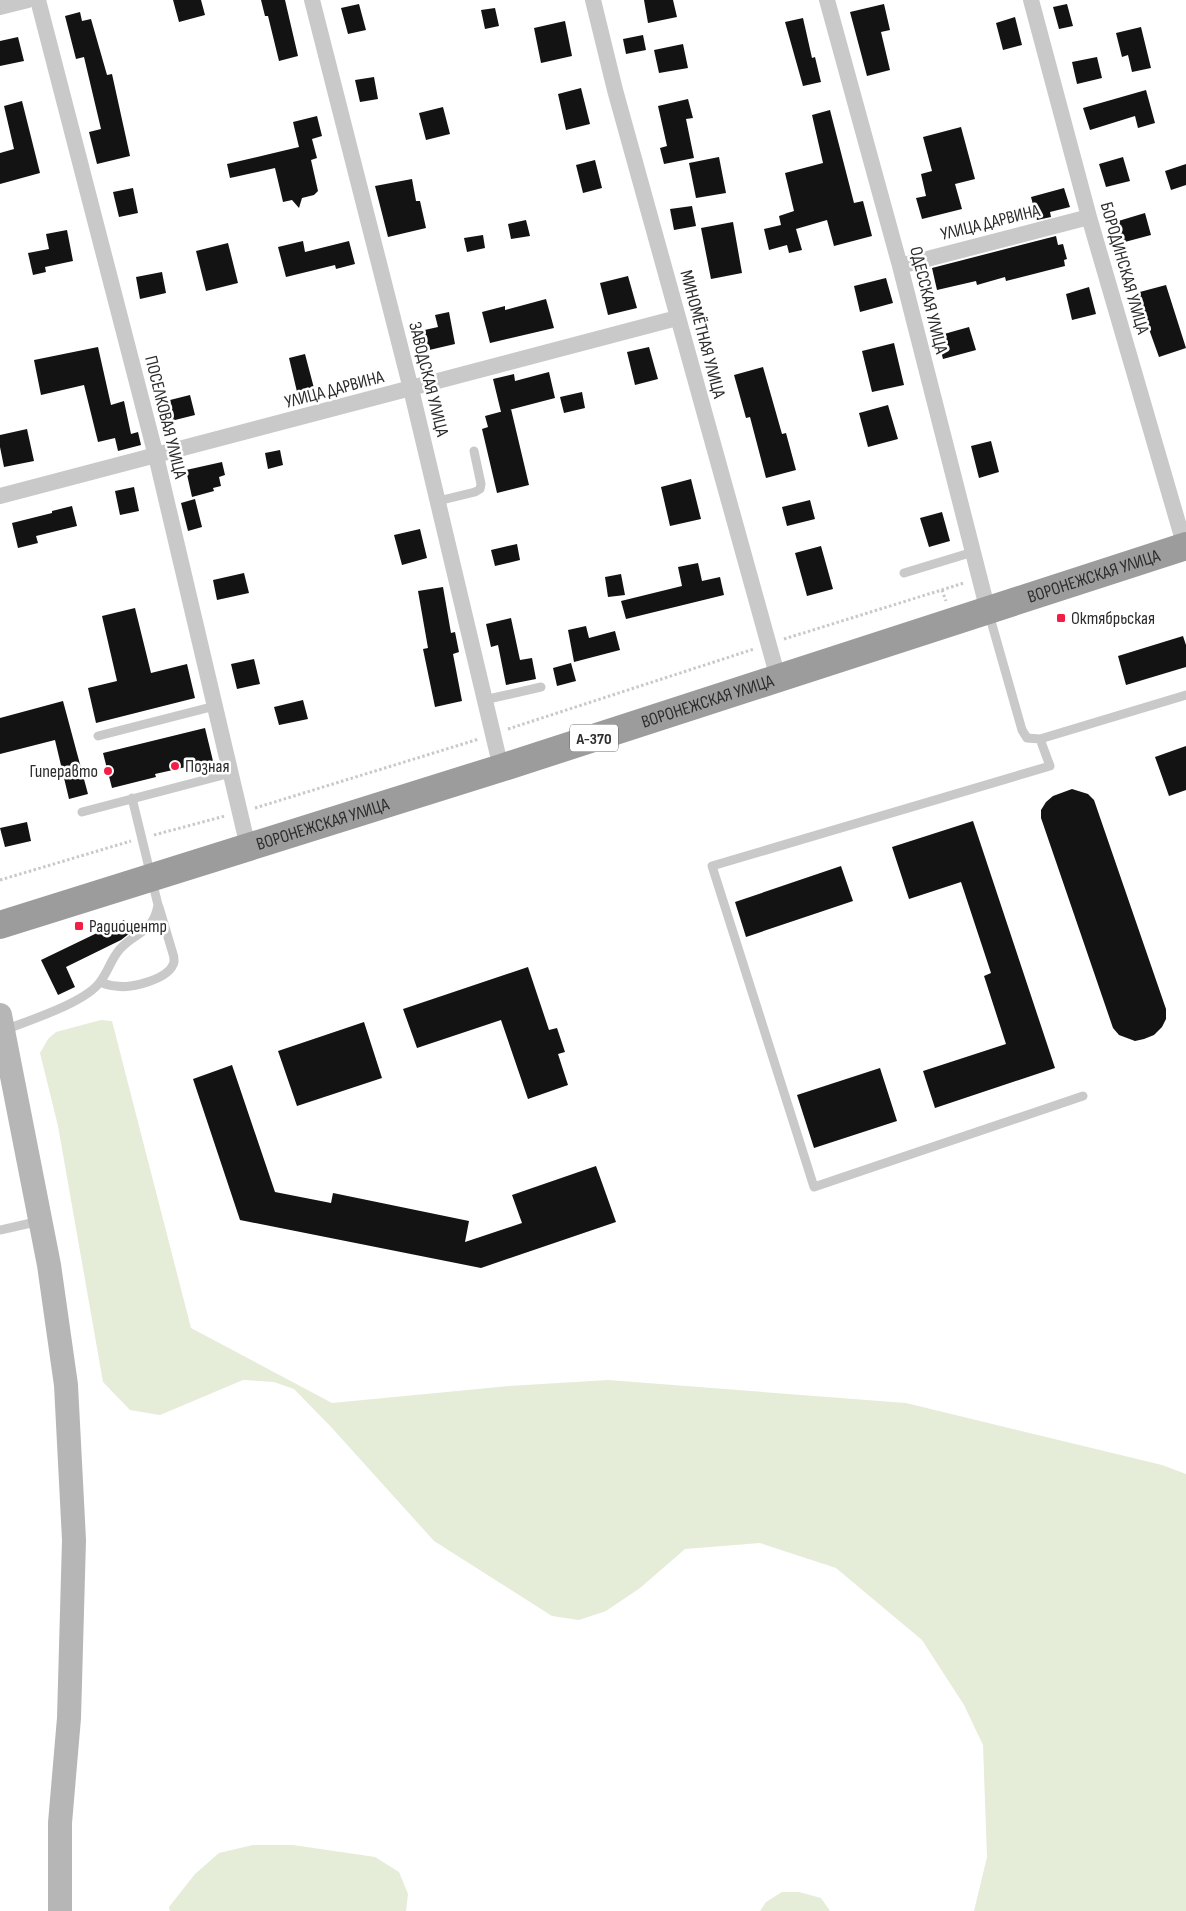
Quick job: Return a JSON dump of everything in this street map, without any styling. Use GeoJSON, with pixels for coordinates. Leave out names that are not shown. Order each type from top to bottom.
{"type":"FeatureCollection","features":[{"type":"Feature","properties":{"kind":"highway","name":"ВОРОНЕЖСКАЯ УЛИЦА"},"geometry":{"type":"LineString","coordinates":[[0,925],[501,768],[1185,547]]}},
{"type":"Feature","properties":{"kind":"main road"},"geometry":{"type":"LineString","coordinates":[[2,1022],[49,1265],[66,1384],[74,1540],[69,1718],[60,1823],[60,1911]]}},
{"type":"Feature","properties":{"kind":"street"},"geometry":{"type":"LineString","coordinates":[[0,6],[28,0]]}},
{"type":"Feature","properties":{"kind":"street","name":"ПОСЕЛКОВАЯ УЛИЦА"},"geometry":{"type":"LineString","coordinates":[[38,0],[156,456],[248,847]]}},
{"type":"Feature","properties":{"kind":"street","name":"ЗАВОДСКАЯ УЛИЦА"},"geometry":{"type":"LineString","coordinates":[[312,0],[411,389],[501,768]]}},
{"type":"Feature","properties":{"kind":"street","name":"МИНОМЁТНАЯ УЛИЦА"},"geometry":{"type":"LineString","coordinates":[[593,0],[615,90],[677,318],[778,678]]}},
{"type":"Feature","properties":{"kind":"street","name":"ОДЕССКАЯ УЛИЦА"},"geometry":{"type":"LineString","coordinates":[[828,0],[900,266],[988,611]]}},
{"type":"Feature","properties":{"kind":"street","name":"БОРОДИНСКАЯ УЛИЦА"},"geometry":{"type":"LineString","coordinates":[[1031,0],[1089,217],[1185,547]]}},
{"type":"Feature","properties":{"kind":"street","name":"УЛИЦА ДАРВИНА"},"geometry":{"type":"LineString","coordinates":[[900,266],[1089,217]]}},
{"type":"Feature","properties":{"kind":"street","name":"УЛИЦА ДАРВИНА"},"geometry":{"type":"LineString","coordinates":[[0,496],[677,318]]}},
{"type":"Feature","properties":{"kind":"lane"},"geometry":{"type":"LineString","coordinates":[[438,501],[475,492],[480,488],[481,484],[474,451]]}},
{"type":"Feature","properties":{"kind":"lane"},"geometry":{"type":"LineString","coordinates":[[904,572],[972,552]]}},
{"type":"Feature","properties":{"kind":"lane"},"geometry":{"type":"LineString","coordinates":[[988,611],[1022,730],[1027,738],[1040,739],[1186,695]]}},
{"type":"Feature","properties":{"kind":"lane"},"geometry":{"type":"LineString","coordinates":[[484,700],[541,687]]}},
{"type":"Feature","properties":{"kind":"lane"},"geometry":{"type":"LineString","coordinates":[[98,736],[216,706]]}},
{"type":"Feature","properties":{"kind":"lane"},"geometry":{"type":"LineString","coordinates":[[1040,739],[1050,766],[712,866],[814,1187],[1083,1096]]}},
{"type":"Feature","properties":{"kind":"lane"},"geometry":{"type":"LineString","coordinates":[[82,812],[231,772]]}},
{"type":"Feature","properties":{"kind":"lane"},"geometry":{"type":"LineString","coordinates":[[100,982],[117,987],[144,983],[169,970],[174,962],[132,798]]}},
{"type":"Feature","properties":{"kind":"lane"},"geometry":{"type":"LineString","coordinates":[[2,1022],[74,1002],[100,982],[119,950],[148,928],[156,918],[158,905]]}},
{"type":"Feature","properties":{"kind":"lane"},"geometry":{"type":"LineString","coordinates":[[0,1230],[40,1220]]}},
{"type":"Feature","properties":{"kind":"green space"},"geometry":{"type":"Polygon","coordinates":[[[101,1020],[112,1021],[191,1328],[332,1403],[509,1386],[608,1380],[906,1403],[1162,1465],[1186,1474],[1186,1911],[974,1911],[987,1857],[983,1745],[964,1705],[922,1640],[836,1568],[760,1543],[685,1549],[640,1588],[606,1611],[579,1620],[552,1616],[434,1541],[332,1428],[294,1389],[274,1382],[243,1380],[160,1415],[130,1410],[103,1382],[58,1126],[40,1053],[48,1039],[56,1032],[101,1020]]]}},
{"type":"Feature","properties":{"kind":"green space"},"geometry":{"type":"Polygon","coordinates":[[[253,1845],[293,1845],[375,1857],[399,1872],[408,1894],[406,1911],[170,1911],[169,1907],[195,1874],[219,1853],[253,1845]]]}},
{"type":"Feature","properties":{"kind":"green space"},"geometry":{"type":"Polygon","coordinates":[[[782,1892],[799,1892],[821,1898],[830,1911],[760,1911],[766,1902],[782,1892]]]}},
{"type":"Feature","properties":{"kind":"building"},"geometry":{"type":"Polygon","coordinates":[[[173,0],[201,0],[205,15],[179,22],[173,0]]]}},
{"type":"Feature","properties":{"kind":"building"},"geometry":{"type":"Polygon","coordinates":[[[261,0],[285,0],[298,56],[279,61],[268,16],[265,16],[261,0]]]}},
{"type":"Feature","properties":{"kind":"building"},"geometry":{"type":"Polygon","coordinates":[[[644,0],[673,0],[677,17],[648,23],[644,0]]]}},
{"type":"Feature","properties":{"kind":"building"},"geometry":{"type":"Polygon","coordinates":[[[359,4],[366,30],[348,34],[341,8],[359,4]]]}},
{"type":"Feature","properties":{"kind":"building"},"geometry":{"type":"Polygon","coordinates":[[[884,4],[890,30],[881,32],[890,70],[867,76],[850,12],[884,4]]]}},
{"type":"Feature","properties":{"kind":"building"},"geometry":{"type":"Polygon","coordinates":[[[1067,4],[1073,26],[1059,29],[1053,7],[1067,4]]]}},
{"type":"Feature","properties":{"kind":"building"},"geometry":{"type":"Polygon","coordinates":[[[495,8],[499,26],[485,29],[481,10],[495,8]]]}},
{"type":"Feature","properties":{"kind":"building"},"geometry":{"type":"Polygon","coordinates":[[[80,12],[82,21],[91,19],[107,75],[112,74],[130,156],[97,164],[89,132],[101,129],[84,57],[76,59],[65,16],[80,12]]]}},
{"type":"Feature","properties":{"kind":"building"},"geometry":{"type":"Polygon","coordinates":[[[1015,17],[1022,45],[1003,50],[996,23],[1015,17]]]}},
{"type":"Feature","properties":{"kind":"building"},"geometry":{"type":"Polygon","coordinates":[[[803,18],[812,58],[815,57],[821,82],[803,86],[785,22],[803,18]]]}},
{"type":"Feature","properties":{"kind":"building"},"geometry":{"type":"Polygon","coordinates":[[[565,21],[572,56],[541,63],[534,28],[565,21]]]}},
{"type":"Feature","properties":{"kind":"building"},"geometry":{"type":"Polygon","coordinates":[[[1141,27],[1151,68],[1132,72],[1128,55],[1122,57],[1116,33],[1141,27]]]}},
{"type":"Feature","properties":{"kind":"building"},"geometry":{"type":"Polygon","coordinates":[[[643,35],[646,50],[626,54],[623,39],[643,35]]]}},
{"type":"Feature","properties":{"kind":"building"},"geometry":{"type":"Polygon","coordinates":[[[18,37],[24,61],[0,66],[0,41],[18,37]]]}},
{"type":"Feature","properties":{"kind":"building"},"geometry":{"type":"Polygon","coordinates":[[[683,44],[688,68],[659,73],[654,50],[683,44]]]}},
{"type":"Feature","properties":{"kind":"building"},"geometry":{"type":"Polygon","coordinates":[[[1097,57],[1102,78],[1077,84],[1072,62],[1097,57]]]}},
{"type":"Feature","properties":{"kind":"building"},"geometry":{"type":"Polygon","coordinates":[[[374,77],[378,99],[360,102],[355,80],[374,77]]]}},
{"type":"Feature","properties":{"kind":"building"},"geometry":{"type":"Polygon","coordinates":[[[581,88],[590,124],[566,130],[558,94],[581,88]]]}},
{"type":"Feature","properties":{"kind":"building"},"geometry":{"type":"Polygon","coordinates":[[[1146,90],[1155,123],[1138,128],[1135,116],[1090,130],[1083,108],[1146,90]]]}},
{"type":"Feature","properties":{"kind":"building"},"geometry":{"type":"Polygon","coordinates":[[[688,99],[693,118],[686,119],[694,158],[664,164],[660,148],[667,146],[658,106],[688,99]]]}},
{"type":"Feature","properties":{"kind":"building"},"geometry":{"type":"Polygon","coordinates":[[[22,101],[40,173],[0,184],[0,153],[14,149],[4,106],[22,101]]]}},
{"type":"Feature","properties":{"kind":"building"},"geometry":{"type":"Polygon","coordinates":[[[443,107],[450,134],[426,140],[419,113],[443,107]]]}},
{"type":"Feature","properties":{"kind":"building"},"geometry":{"type":"Polygon","coordinates":[[[830,110],[854,203],[863,201],[872,236],[834,246],[827,220],[796,229],[802,250],[789,253],[787,245],[769,250],[764,229],[781,225],[779,216],[794,211],[785,173],[823,163],[812,115],[830,110]]]}},
{"type":"Feature","properties":{"kind":"building"},"geometry":{"type":"Polygon","coordinates":[[[317,116],[322,136],[312,139],[317,158],[311,160],[318,191],[314,195],[302,198],[299,208],[292,200],[283,202],[275,168],[230,178],[227,164],[299,147],[293,122],[317,116]]]}},
{"type":"Feature","properties":{"kind":"building"},"geometry":{"type":"Polygon","coordinates":[[[961,127],[975,179],[955,184],[962,209],[922,219],[916,198],[926,196],[921,174],[932,171],[923,137],[961,127]]]}},
{"type":"Feature","properties":{"kind":"building"},"geometry":{"type":"Polygon","coordinates":[[[719,157],[726,193],[696,198],[689,163],[719,157]]]}},
{"type":"Feature","properties":{"kind":"building"},"geometry":{"type":"Polygon","coordinates":[[[1123,157],[1130,181],[1106,187],[1099,164],[1123,157]]]}},
{"type":"Feature","properties":{"kind":"building"},"geometry":{"type":"Polygon","coordinates":[[[595,160],[602,188],[583,193],[576,165],[595,160]]]}},
{"type":"Feature","properties":{"kind":"building"},"geometry":{"type":"Polygon","coordinates":[[[1186,164],[1186,185],[1171,190],[1165,171],[1186,164]]]}},
{"type":"Feature","properties":{"kind":"building"},"geometry":{"type":"Polygon","coordinates":[[[412,179],[416,201],[420,201],[426,228],[388,237],[375,186],[412,179]]]}},
{"type":"Feature","properties":{"kind":"building"},"geometry":{"type":"Polygon","coordinates":[[[133,188],[138,213],[119,217],[113,192],[133,188]]]}},
{"type":"Feature","properties":{"kind":"building"},"geometry":{"type":"Polygon","coordinates":[[[1064,188],[1070,207],[1050,212],[1051,217],[1037,220],[1031,197],[1064,188]]]}},
{"type":"Feature","properties":{"kind":"building"},"geometry":{"type":"Polygon","coordinates":[[[692,206],[696,226],[674,230],[670,209],[692,206]]]}},
{"type":"Feature","properties":{"kind":"building"},"geometry":{"type":"Polygon","coordinates":[[[1145,213],[1151,235],[1121,243],[1115,222],[1145,213]]]}},
{"type":"Feature","properties":{"kind":"building"},"geometry":{"type":"Polygon","coordinates":[[[526,220],[530,236],[511,239],[508,224],[526,220]]]}},
{"type":"Feature","properties":{"kind":"building"},"geometry":{"type":"Polygon","coordinates":[[[733,222],[742,273],[711,279],[701,228],[733,222]]]}},
{"type":"Feature","properties":{"kind":"building"},"geometry":{"type":"Polygon","coordinates":[[[67,230],[73,261],[45,267],[46,272],[33,275],[28,253],[49,249],[46,234],[67,230]]]}},
{"type":"Feature","properties":{"kind":"building"},"geometry":{"type":"Polygon","coordinates":[[[483,235],[485,248],[467,252],[464,238],[483,235]]]}},
{"type":"Feature","properties":{"kind":"building"},"geometry":{"type":"Polygon","coordinates":[[[1056,236],[1058,245],[1063,244],[1067,259],[1064,260],[1065,266],[1006,281],[1005,277],[977,285],[976,281],[937,290],[932,268],[1056,236]]]}},
{"type":"Feature","properties":{"kind":"building"},"geometry":{"type":"Polygon","coordinates":[[[303,241],[305,252],[349,241],[355,264],[336,269],[335,265],[286,277],[278,247],[303,241]]]}},
{"type":"Feature","properties":{"kind":"building"},"geometry":{"type":"Polygon","coordinates":[[[228,243],[238,283],[206,291],[196,251],[228,243]]]}},
{"type":"Feature","properties":{"kind":"building"},"geometry":{"type":"Polygon","coordinates":[[[162,272],[166,293],[140,299],[136,277],[162,272]]]}},
{"type":"Feature","properties":{"kind":"building"},"geometry":{"type":"Polygon","coordinates":[[[628,276],[637,308],[608,315],[600,283],[628,276]]]}},
{"type":"Feature","properties":{"kind":"building"},"geometry":{"type":"Polygon","coordinates":[[[886,278],[893,303],[860,312],[854,286],[886,278]]]}},
{"type":"Feature","properties":{"kind":"building"},"geometry":{"type":"Polygon","coordinates":[[[1166,285],[1186,348],[1159,357],[1136,293],[1166,285]]]}},
{"type":"Feature","properties":{"kind":"building"},"geometry":{"type":"Polygon","coordinates":[[[1089,287],[1096,314],[1072,320],[1066,294],[1089,287]]]}},
{"type":"Feature","properties":{"kind":"building"},"geometry":{"type":"Polygon","coordinates":[[[546,299],[554,328],[490,343],[482,312],[505,306],[505,310],[546,299]]]}},
{"type":"Feature","properties":{"kind":"building"},"geometry":{"type":"Polygon","coordinates":[[[449,312],[455,344],[425,351],[420,331],[438,327],[435,315],[449,312]]]}},
{"type":"Feature","properties":{"kind":"building"},"geometry":{"type":"Polygon","coordinates":[[[969,327],[976,350],[943,359],[937,336],[969,327]]]}},
{"type":"Feature","properties":{"kind":"building"},"geometry":{"type":"Polygon","coordinates":[[[894,343],[904,385],[872,392],[862,351],[894,343]]]}},
{"type":"Feature","properties":{"kind":"building"},"geometry":{"type":"Polygon","coordinates":[[[98,347],[111,405],[124,401],[131,434],[138,432],[141,445],[118,451],[115,438],[98,442],[84,385],[41,395],[34,360],[98,347]]]}},
{"type":"Feature","properties":{"kind":"building"},"geometry":{"type":"Polygon","coordinates":[[[649,347],[658,379],[635,385],[627,352],[649,347]]]}},
{"type":"Feature","properties":{"kind":"building"},"geometry":{"type":"Polygon","coordinates":[[[305,354],[315,392],[298,396],[289,358],[305,354]]]}},
{"type":"Feature","properties":{"kind":"building"},"geometry":{"type":"Polygon","coordinates":[[[763,367],[782,434],[786,433],[796,470],[766,478],[750,417],[746,418],[734,375],[763,367]]]}},
{"type":"Feature","properties":{"kind":"building"},"geometry":{"type":"Polygon","coordinates":[[[549,372],[555,398],[501,412],[493,379],[514,374],[515,381],[549,372]]]}},
{"type":"Feature","properties":{"kind":"building"},"geometry":{"type":"Polygon","coordinates":[[[582,392],[585,408],[564,413],[560,397],[582,392]]]}},
{"type":"Feature","properties":{"kind":"building"},"geometry":{"type":"Polygon","coordinates":[[[190,395],[195,415],[171,421],[166,401],[190,395]]]}},
{"type":"Feature","properties":{"kind":"building"},"geometry":{"type":"Polygon","coordinates":[[[888,405],[898,439],[868,447],[859,413],[888,405]]]}},
{"type":"Feature","properties":{"kind":"building"},"geometry":{"type":"Polygon","coordinates":[[[511,409],[529,485],[497,493],[482,429],[488,427],[485,416],[511,409]]]}},
{"type":"Feature","properties":{"kind":"building"},"geometry":{"type":"Polygon","coordinates":[[[27,429],[34,461],[4,467],[0,435],[27,429]]]}},
{"type":"Feature","properties":{"kind":"building"},"geometry":{"type":"Polygon","coordinates":[[[991,441],[999,472],[979,478],[971,446],[991,441]]]}},
{"type":"Feature","properties":{"kind":"building"},"geometry":{"type":"Polygon","coordinates":[[[280,450],[283,465],[268,469],[265,453],[280,450]]]}},
{"type":"Feature","properties":{"kind":"building"},"geometry":{"type":"Polygon","coordinates":[[[222,462],[225,475],[219,477],[221,486],[213,488],[214,491],[192,497],[186,470],[222,462]]]}},
{"type":"Feature","properties":{"kind":"building"},"geometry":{"type":"Polygon","coordinates":[[[691,479],[701,519],[670,526],[661,487],[691,479]]]}},
{"type":"Feature","properties":{"kind":"building"},"geometry":{"type":"Polygon","coordinates":[[[134,487],[139,511],[120,515],[115,491],[134,487]]]}},
{"type":"Feature","properties":{"kind":"building"},"geometry":{"type":"Polygon","coordinates":[[[195,499],[202,527],[188,531],[181,503],[195,499]]]}},
{"type":"Feature","properties":{"kind":"building"},"geometry":{"type":"Polygon","coordinates":[[[810,500],[815,519],[787,526],[782,507],[810,500]]]}},
{"type":"Feature","properties":{"kind":"building"},"geometry":{"type":"Polygon","coordinates":[[[72,506],[77,526],[36,536],[38,543],[18,548],[12,523],[72,506]]]}},
{"type":"Feature","properties":{"kind":"building"},"geometry":{"type":"Polygon","coordinates":[[[942,512],[950,541],[929,547],[920,518],[942,512]]]}},
{"type":"Feature","properties":{"kind":"building"},"geometry":{"type":"Polygon","coordinates":[[[420,529],[427,558],[402,565],[394,535],[420,529]]]}},
{"type":"Feature","properties":{"kind":"building"},"geometry":{"type":"Polygon","coordinates":[[[517,544],[520,560],[495,566],[491,550],[517,544]]]}},
{"type":"Feature","properties":{"kind":"building"},"geometry":{"type":"Polygon","coordinates":[[[821,546],[833,589],[807,596],[795,553],[821,546]]]}},
{"type":"Feature","properties":{"kind":"building"},"geometry":{"type":"Polygon","coordinates":[[[698,563],[702,581],[720,577],[724,595],[626,619],[621,601],[682,586],[678,567],[698,563]]]}},
{"type":"Feature","properties":{"kind":"building"},"geometry":{"type":"Polygon","coordinates":[[[244,573],[249,593],[217,600],[213,580],[244,573]]]}},
{"type":"Feature","properties":{"kind":"building"},"geometry":{"type":"Polygon","coordinates":[[[621,574],[625,595],[608,597],[605,577],[621,574]]]}},
{"type":"Feature","properties":{"kind":"building"},"geometry":{"type":"Polygon","coordinates":[[[443,587],[451,633],[455,632],[459,652],[453,654],[462,701],[435,707],[423,649],[428,648],[418,591],[443,587]]]}},
{"type":"Feature","properties":{"kind":"building"},"geometry":{"type":"Polygon","coordinates":[[[135,608],[151,673],[187,664],[195,698],[96,723],[88,688],[117,681],[102,616],[135,608]]]}},
{"type":"Feature","properties":{"kind":"building"},"geometry":{"type":"Polygon","coordinates":[[[511,618],[520,660],[532,658],[536,679],[506,685],[498,645],[491,647],[486,624],[511,618]]]}},
{"type":"Feature","properties":{"kind":"building"},"geometry":{"type":"Polygon","coordinates":[[[586,626],[589,638],[615,631],[620,650],[574,662],[568,630],[586,626]]]}},
{"type":"Feature","properties":{"kind":"building"},"geometry":{"type":"Polygon","coordinates":[[[1183,636],[1186,645],[1186,667],[1126,685],[1118,656],[1183,636]]]}},
{"type":"Feature","properties":{"kind":"building"},"geometry":{"type":"Polygon","coordinates":[[[254,659],[260,684],[237,689],[231,664],[254,659]]]}},
{"type":"Feature","properties":{"kind":"building"},"geometry":{"type":"Polygon","coordinates":[[[571,663],[576,681],[557,686],[553,668],[571,663]]]}},
{"type":"Feature","properties":{"kind":"building"},"geometry":{"type":"Polygon","coordinates":[[[303,700],[308,719],[279,725],[274,707],[303,700]]]}},
{"type":"Feature","properties":{"kind":"building"},"geometry":{"type":"Polygon","coordinates":[[[63,701],[88,794],[69,799],[55,740],[0,754],[0,718],[63,701]]]}},
{"type":"Feature","properties":{"kind":"building"},"geometry":{"type":"Polygon","coordinates":[[[205,728],[213,761],[155,774],[156,777],[112,788],[103,753],[205,728]]]}},
{"type":"Feature","properties":{"kind":"building"},"geometry":{"type":"Polygon","coordinates":[[[1186,746],[1186,790],[1169,796],[1155,757],[1186,746]]]}},
{"type":"Feature","properties":{"kind":"building"},"geometry":{"type":"Polygon","coordinates":[[[1072,789],[1088,794],[1094,800],[1166,1009],[1166,1019],[1162,1027],[1154,1035],[1144,1039],[1135,1041],[1119,1035],[1113,1028],[1041,818],[1041,810],[1046,802],[1053,796],[1072,789]]]}},
{"type":"Feature","properties":{"kind":"building"},"geometry":{"type":"Polygon","coordinates":[[[973,821],[1055,1068],[935,1108],[923,1071],[1006,1044],[984,976],[991,973],[961,882],[909,899],[892,847],[973,821]]]}},
{"type":"Feature","properties":{"kind":"building"},"geometry":{"type":"Polygon","coordinates":[[[27,822],[31,841],[5,847],[0,828],[27,822]]]}},
{"type":"Feature","properties":{"kind":"building"},"geometry":{"type":"Polygon","coordinates":[[[841,866],[853,901],[746,937],[735,902],[841,866]]]}},
{"type":"Feature","properties":{"kind":"building"},"geometry":{"type":"Polygon","coordinates":[[[124,920],[130,933],[121,940],[66,967],[75,987],[58,995],[41,960],[124,920]]]}},
{"type":"Feature","properties":{"kind":"building"},"geometry":{"type":"Polygon","coordinates":[[[528,967],[549,1030],[557,1028],[565,1052],[558,1054],[568,1085],[528,1099],[501,1020],[417,1048],[403,1009],[528,967]]]}},
{"type":"Feature","properties":{"kind":"building"},"geometry":{"type":"Polygon","coordinates":[[[364,1022],[382,1078],[297,1106],[278,1051],[364,1022]]]}},
{"type":"Feature","properties":{"kind":"building"},"geometry":{"type":"Polygon","coordinates":[[[232,1065],[275,1192],[331,1203],[333,1193],[469,1221],[465,1242],[522,1223],[512,1195],[596,1166],[616,1222],[481,1268],[240,1220],[193,1079],[232,1065]]]}},
{"type":"Feature","properties":{"kind":"building"},"geometry":{"type":"Polygon","coordinates":[[[880,1068],[897,1121],[814,1148],[797,1095],[880,1068]]]}},
{"type":"Feature","properties":{"kind":"place","name":"Октябрьская"},"geometry":{"type":"Point","coordinates":[1061,618]}},
{"type":"Feature","properties":{"kind":"place","name":"Позная"},"geometry":{"type":"Point","coordinates":[175,766]}},
{"type":"Feature","properties":{"kind":"place","name":"Гиперавто"},"geometry":{"type":"Point","coordinates":[108,771]}},
{"type":"Feature","properties":{"kind":"place","name":"Радиоцентр"},"geometry":{"type":"Point","coordinates":[79,926]}}]}
